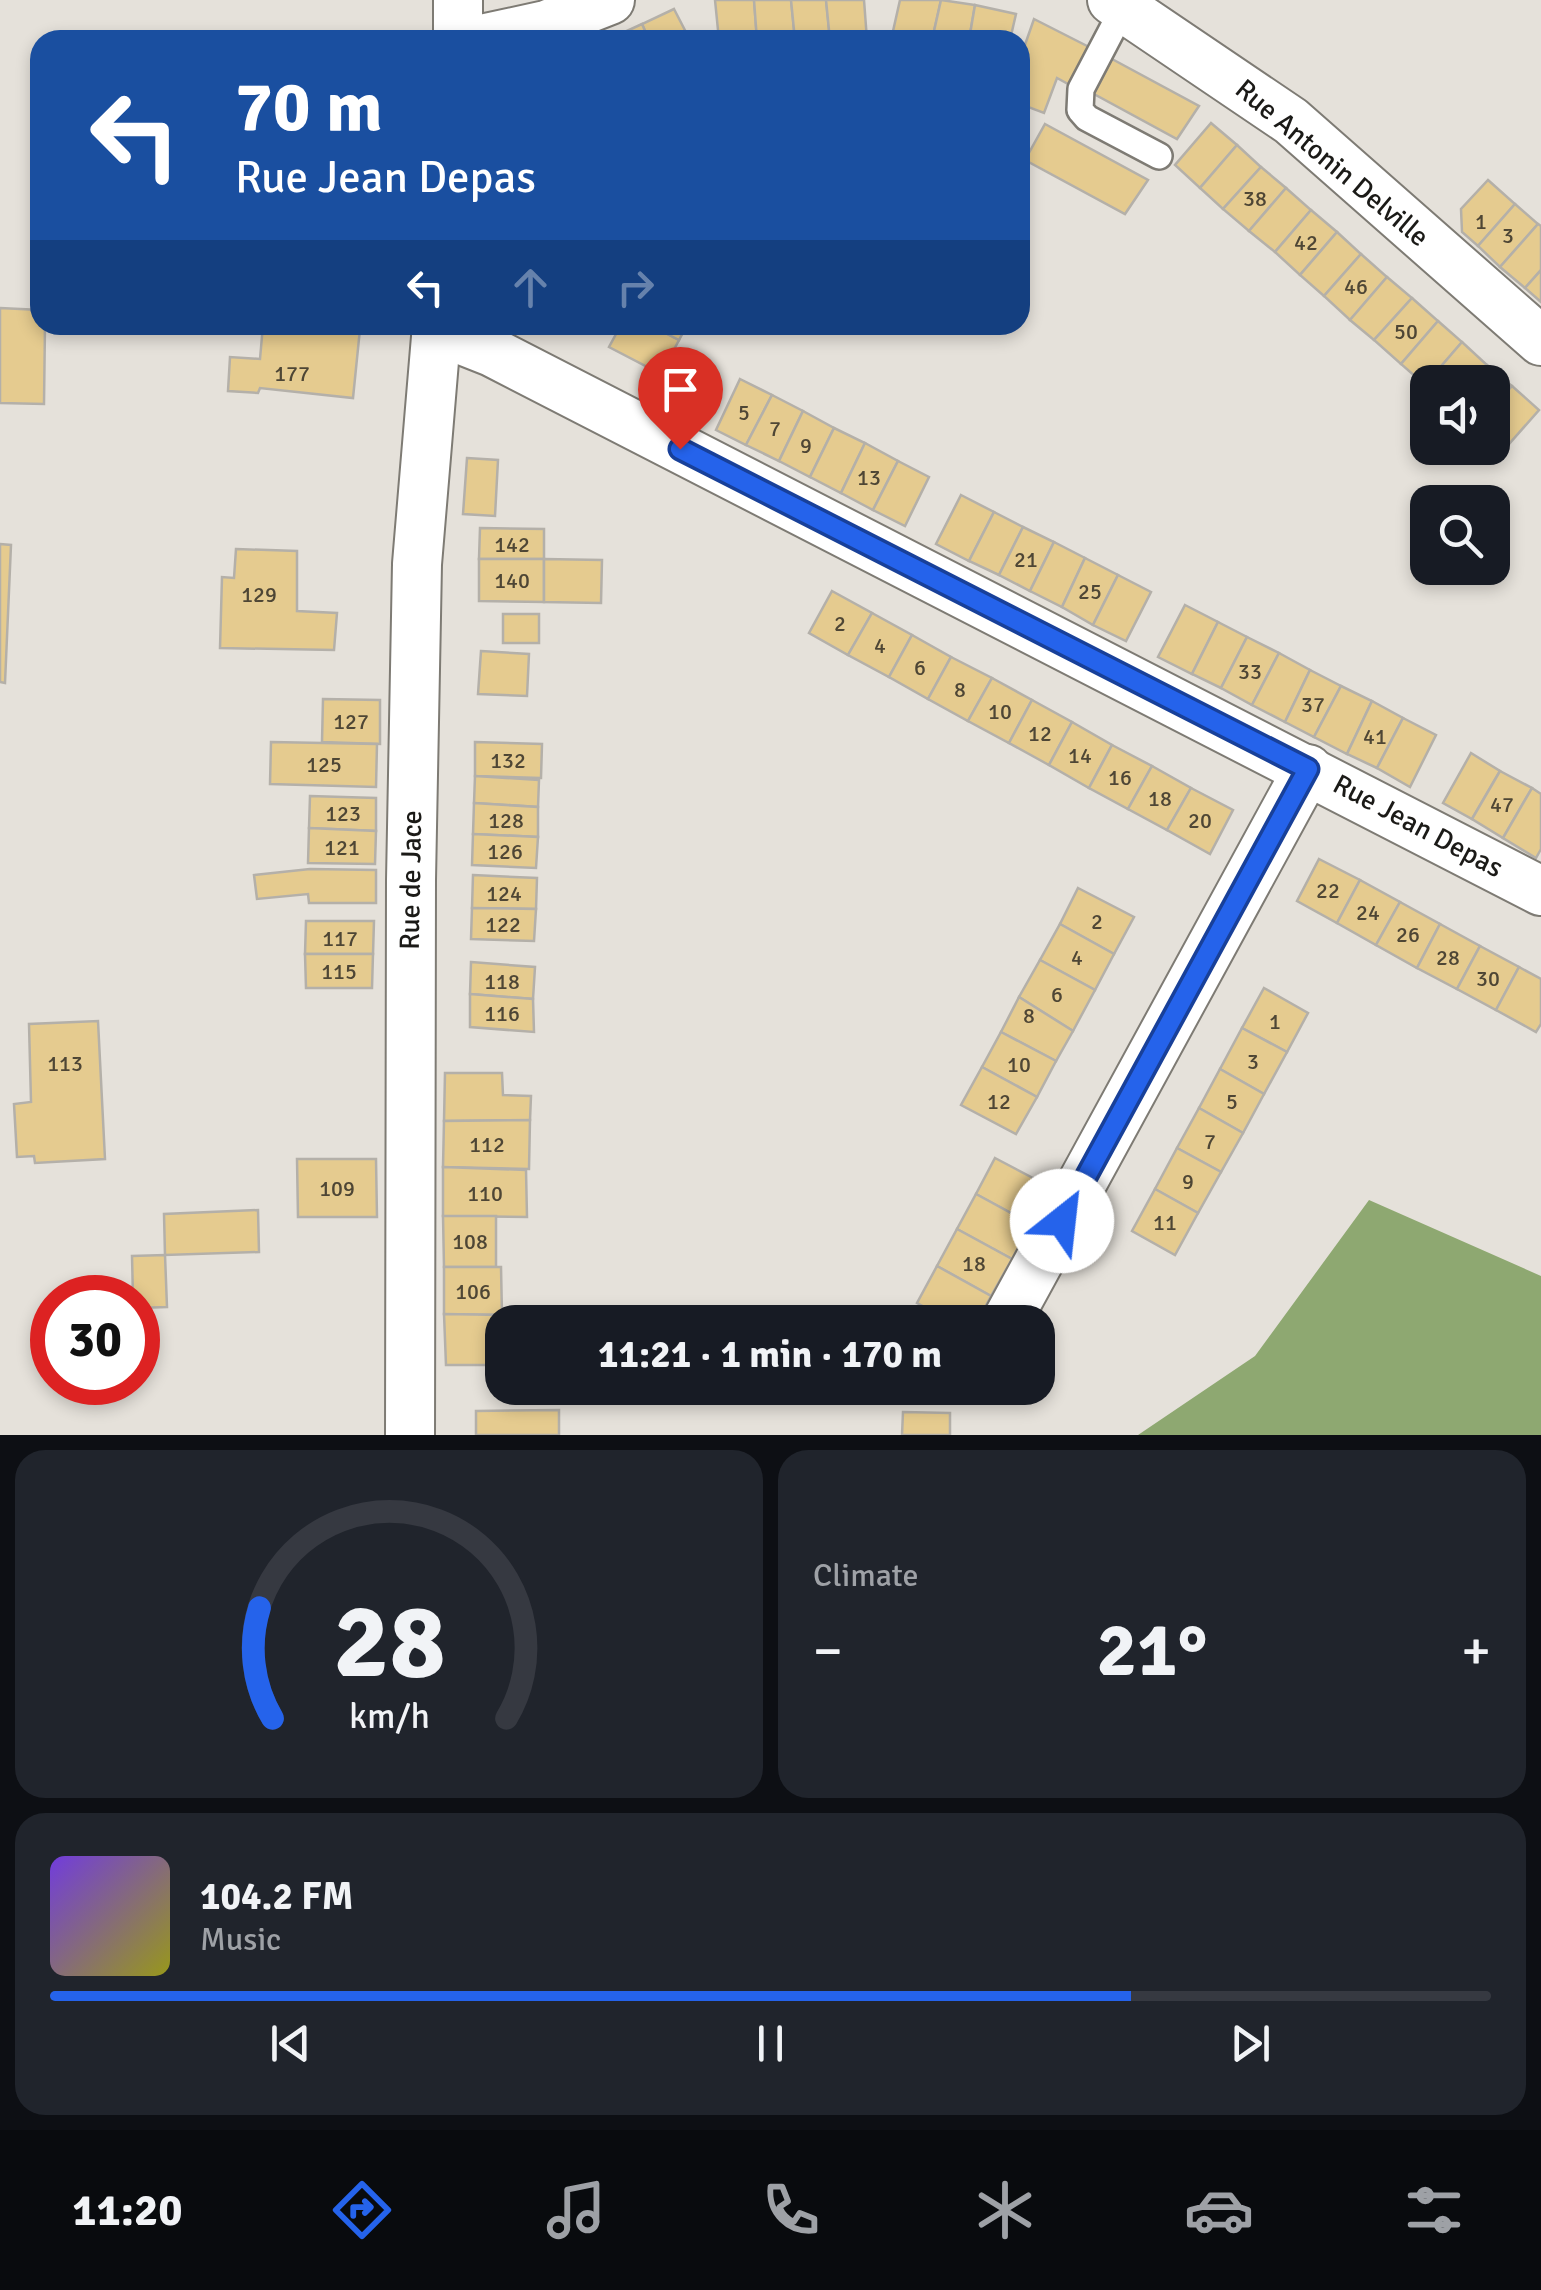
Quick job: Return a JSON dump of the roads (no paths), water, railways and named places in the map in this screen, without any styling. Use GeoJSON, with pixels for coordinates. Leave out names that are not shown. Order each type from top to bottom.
{"type":"FeatureCollection","features":[{"type":"Feature","properties":{"kind":"street"},"geometry":{"type":"LineString","coordinates":[[458,0],[458,30]]}},
{"type":"Feature","properties":{"kind":"street"},"geometry":{"type":"LineString","coordinates":[[523,30],[610,0]]}},
{"type":"Feature","properties":{"kind":"street","name":"Rue Antonin Delville"},"geometry":{"type":"LineString","coordinates":[[1118,4],[1290,121],[1541,340]]}},
{"type":"Feature","properties":{"kind":"street","name":"Rue de Jace"},"geometry":{"type":"LineString","coordinates":[[410,1435],[411,880],[417,564],[436,335]]}},
{"type":"Feature","properties":{"kind":"street","name":"Rue Jean Depas"},"geometry":{"type":"LineString","coordinates":[[449,335],[492,352],[1541,891]]}},
{"type":"Feature","properties":{"kind":"street"},"geometry":{"type":"LineString","coordinates":[[1015,1305],[1308,769]]}},
{"type":"Feature","properties":{"kind":"lane"},"geometry":{"type":"LineString","coordinates":[[1118,4],[1082,88],[1080,110],[1087,118],[1159,156]]}}]}
